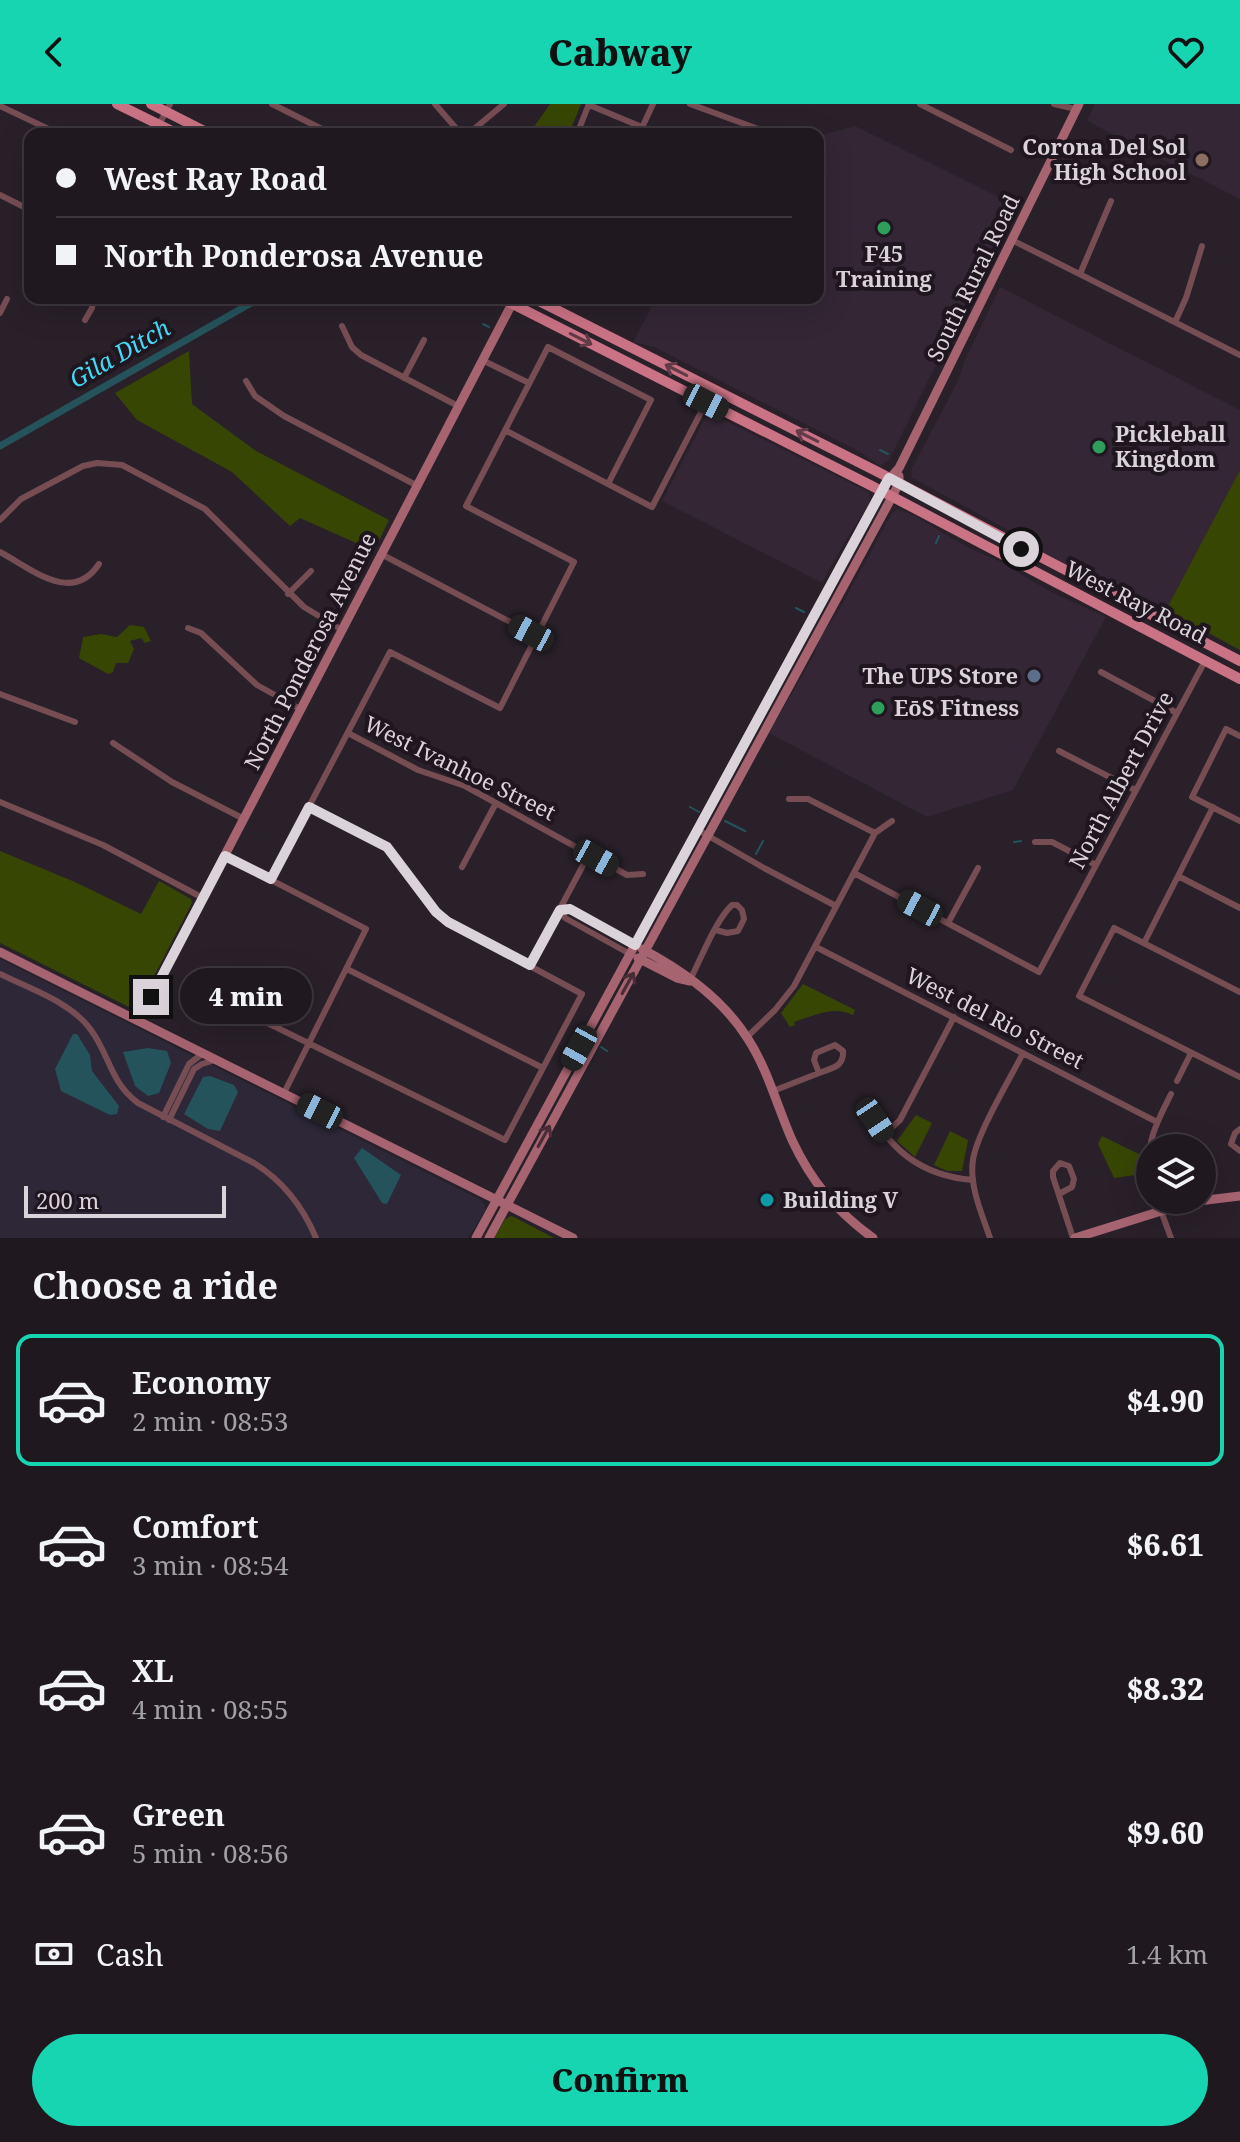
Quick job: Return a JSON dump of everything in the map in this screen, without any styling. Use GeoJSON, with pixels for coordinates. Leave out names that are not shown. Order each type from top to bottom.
{"type":"FeatureCollection","features":[{"type":"Feature","properties":{"kind":"main road"},"geometry":{"type":"LineString","coordinates":[[117,104],[191,128]]}},
{"type":"Feature","properties":{"kind":"main road"},"geometry":{"type":"LineString","coordinates":[[151,104],[162,119]]}},
{"type":"Feature","properties":{"kind":"main road","name":"South Rural Road"},"geometry":{"type":"LineString","coordinates":[[890,487],[1075,106]]}},
{"type":"Feature","properties":{"kind":"main road","name":"North Ponderosa Avenue"},"geometry":{"type":"LineString","coordinates":[[139,1020],[511,304]]}},
{"type":"Feature","properties":{"kind":"main road","name":"West Ray Road"},"geometry":{"type":"LineString","coordinates":[[519,304],[706,402],[1074,576],[1240,661]]}},
{"type":"Feature","properties":{"kind":"main road","name":"West Ray Road"},"geometry":{"type":"LineString","coordinates":[[545,304],[713,389],[1066,589],[1240,679]]}},
{"type":"Feature","properties":{"kind":"main road"},"geometry":{"type":"LineString","coordinates":[[489,1238],[502,1202],[633,950],[890,487]]}},
{"type":"Feature","properties":{"kind":"main road"},"geometry":{"type":"LineString","coordinates":[[476,1238],[502,1202],[643,955],[890,487]]}},
{"type":"Feature","properties":{"kind":"main road"},"geometry":{"type":"LineString","coordinates":[[1066,589],[1074,576]]}},
{"type":"Feature","properties":{"kind":"main road"},"geometry":{"type":"LineString","coordinates":[[633,950],[681,971],[722,1006],[747,1037],[814,1182],[834,1206],[873,1238]]}},
{"type":"Feature","properties":{"kind":"main road"},"geometry":{"type":"LineString","coordinates":[[0,952],[573,1238]]}},
{"type":"Feature","properties":{"kind":"main road"},"geometry":{"type":"LineString","coordinates":[[1216,1199],[1240,1196]]}},
{"type":"Feature","properties":{"kind":"main road"},"geometry":{"type":"LineString","coordinates":[[1074,1238],[1151,1214]]}},
{"type":"Feature","properties":{"kind":"street"},"geometry":{"type":"LineString","coordinates":[[272,104],[320,128]]}},
{"type":"Feature","properties":{"kind":"street"},"geometry":{"type":"LineString","coordinates":[[435,104],[456,128]]}},
{"type":"Feature","properties":{"kind":"street"},"geometry":{"type":"LineString","coordinates":[[475,128],[504,104]]}},
{"type":"Feature","properties":{"kind":"street"},"geometry":{"type":"LineString","coordinates":[[579,128],[589,104],[634,128]]}},
{"type":"Feature","properties":{"kind":"street"},"geometry":{"type":"LineString","coordinates":[[641,128],[653,104]]}},
{"type":"Feature","properties":{"kind":"street"},"geometry":{"type":"LineString","coordinates":[[690,104],[756,128]]}},
{"type":"Feature","properties":{"kind":"street"},"geometry":{"type":"LineString","coordinates":[[920,104],[1011,150]]}},
{"type":"Feature","properties":{"kind":"street"},"geometry":{"type":"LineString","coordinates":[[1054,104],[1075,106]]}},
{"type":"Feature","properties":{"kind":"street"},"geometry":{"type":"LineString","coordinates":[[0,106],[46,128]]}},
{"type":"Feature","properties":{"kind":"street"},"geometry":{"type":"LineString","coordinates":[[0,195],[24,207]]}},
{"type":"Feature","properties":{"kind":"street"},"geometry":{"type":"LineString","coordinates":[[1080,274],[1111,201]]}},
{"type":"Feature","properties":{"kind":"street"},"geometry":{"type":"LineString","coordinates":[[1012,240],[1240,355]]}},
{"type":"Feature","properties":{"kind":"street"},"geometry":{"type":"LineString","coordinates":[[1175,322],[1202,246]]}},
{"type":"Feature","properties":{"kind":"street"},"geometry":{"type":"LineString","coordinates":[[0,313],[7,299]]}},
{"type":"Feature","properties":{"kind":"street"},"geometry":{"type":"LineString","coordinates":[[85,320],[92,304]]}},
{"type":"Feature","properties":{"kind":"street"},"geometry":{"type":"LineString","coordinates":[[342,326],[352,347],[361,355],[458,406]]}},
{"type":"Feature","properties":{"kind":"street"},"geometry":{"type":"LineString","coordinates":[[404,378],[424,340]]}},
{"type":"Feature","properties":{"kind":"street"},"geometry":{"type":"LineString","coordinates":[[271,879],[390,652],[500,708],[574,562],[466,506],[548,347],[651,400],[608,484]]}},
{"type":"Feature","properties":{"kind":"street"},"geometry":{"type":"LineString","coordinates":[[482,360],[529,383]]}},
{"type":"Feature","properties":{"kind":"street"},"geometry":{"type":"LineString","coordinates":[[246,381],[255,396],[284,416],[416,485]]}},
{"type":"Feature","properties":{"kind":"street"},"geometry":{"type":"LineString","coordinates":[[505,430],[652,507],[713,389]]}},
{"type":"Feature","properties":{"kind":"street"},"geometry":{"type":"LineString","coordinates":[[0,520],[21,499],[83,466],[110,463],[133,469],[205,509],[288,594],[312,614],[342,630]]}},
{"type":"Feature","properties":{"kind":"street"},"geometry":{"type":"LineString","coordinates":[[0,552],[55,581],[69,585],[90,577],[99,564]]}},
{"type":"Feature","properties":{"kind":"street"},"geometry":{"type":"LineString","coordinates":[[381,554],[537,636]]}},
{"type":"Feature","properties":{"kind":"street"},"geometry":{"type":"LineString","coordinates":[[288,594],[311,571]]}},
{"type":"Feature","properties":{"kind":"street"},"geometry":{"type":"LineString","coordinates":[[188,628],[201,633],[257,685],[300,709]]}},
{"type":"Feature","properties":{"kind":"street","name":"North Albert Drive"},"geometry":{"type":"LineString","coordinates":[[948,923],[1039,972],[1205,661]]}},
{"type":"Feature","properties":{"kind":"street"},"geometry":{"type":"LineString","coordinates":[[1101,672],[1177,713]]}},
{"type":"Feature","properties":{"kind":"street"},"geometry":{"type":"LineString","coordinates":[[0,694],[75,722]]}},
{"type":"Feature","properties":{"kind":"street"},"geometry":{"type":"LineString","coordinates":[[1240,736],[1226,729],[1192,797],[1240,821]]}},
{"type":"Feature","properties":{"kind":"street","name":"West Ivanhoe Street"},"geometry":{"type":"LineString","coordinates":[[348,733],[407,764],[457,783],[627,875],[643,874]]}},
{"type":"Feature","properties":{"kind":"street"},"geometry":{"type":"LineString","coordinates":[[113,743],[172,782],[244,819]]}},
{"type":"Feature","properties":{"kind":"street"},"geometry":{"type":"LineString","coordinates":[[1059,751],[1135,790]]}},
{"type":"Feature","properties":{"kind":"street"},"geometry":{"type":"LineString","coordinates":[[789,799],[808,799],[875,833]]}},
{"type":"Feature","properties":{"kind":"street"},"geometry":{"type":"LineString","coordinates":[[0,802],[103,845],[203,898]]}},
{"type":"Feature","properties":{"kind":"street"},"geometry":{"type":"LineString","coordinates":[[462,867],[496,803]]}},
{"type":"Feature","properties":{"kind":"street"},"geometry":{"type":"LineString","coordinates":[[214,987],[227,1003],[505,1140],[543,1068],[582,994],[448,922],[436,912],[387,847],[309,807]]}},
{"type":"Feature","properties":{"kind":"street"},"geometry":{"type":"LineString","coordinates":[[1144,943],[1213,807]]}},
{"type":"Feature","properties":{"kind":"street"},"geometry":{"type":"LineString","coordinates":[[747,1037],[794,986],[875,833],[892,821]]}},
{"type":"Feature","properties":{"kind":"street"},"geometry":{"type":"LineString","coordinates":[[698,830],[836,906]]}},
{"type":"Feature","properties":{"kind":"street"},"geometry":{"type":"LineString","coordinates":[[1035,842],[1052,842],[1096,865]]}},
{"type":"Feature","properties":{"kind":"street"},"geometry":{"type":"LineString","coordinates":[[530,965],[589,854]]}},
{"type":"Feature","properties":{"kind":"street"},"geometry":{"type":"LineString","coordinates":[[225,856],[366,929],[284,1093]]}},
{"type":"Feature","properties":{"kind":"street"},"geometry":{"type":"LineString","coordinates":[[854,873],[948,923],[978,868]]}},
{"type":"Feature","properties":{"kind":"street"},"geometry":{"type":"LineString","coordinates":[[1178,876],[1240,908]]}},
{"type":"Feature","properties":{"kind":"street"},"geometry":{"type":"LineString","coordinates":[[690,981],[716,930],[732,905],[742,910],[744,919],[738,931],[727,933],[716,930]]}},
{"type":"Feature","properties":{"kind":"street"},"geometry":{"type":"LineString","coordinates":[[560,910],[570,909],[633,950]]}},
{"type":"Feature","properties":{"kind":"street"},"geometry":{"type":"LineString","coordinates":[[1058,911],[1068,916]]}},
{"type":"Feature","properties":{"kind":"street"},"geometry":{"type":"LineString","coordinates":[[1240,992],[1114,928],[1079,996],[1240,1077]]}},
{"type":"Feature","properties":{"kind":"street","name":"West del Rio Street"},"geometry":{"type":"LineString","coordinates":[[816,947],[1157,1122]]}},
{"type":"Feature","properties":{"kind":"street"},"geometry":{"type":"LineString","coordinates":[[347,969],[543,1068]]}},
{"type":"Feature","properties":{"kind":"street"},"geometry":{"type":"LineString","coordinates":[[0,974],[68,1008],[85,1022],[102,1048],[119,1085],[138,1103],[254,1163],[271,1175],[297,1203],[316,1238]]}},
{"type":"Feature","properties":{"kind":"street"},"geometry":{"type":"LineString","coordinates":[[884,1135],[900,1120],[954,1017]]}},
{"type":"Feature","properties":{"kind":"street"},"geometry":{"type":"LineString","coordinates":[[773,1091],[819,1073],[839,1065],[844,1058],[843,1051],[835,1045],[816,1053],[814,1060],[819,1073]]}},
{"type":"Feature","properties":{"kind":"street"},"geometry":{"type":"LineString","coordinates":[[166,1118],[189,1064],[204,1053]]}},
{"type":"Feature","properties":{"kind":"street"},"geometry":{"type":"LineString","coordinates":[[990,1238],[973,1180],[973,1159],[1023,1053]]}},
{"type":"Feature","properties":{"kind":"street"},"geometry":{"type":"LineString","coordinates":[[1177,1081],[1191,1053]]}},
{"type":"Feature","properties":{"kind":"street"},"geometry":{"type":"LineString","coordinates":[[166,1118],[194,1069],[203,1063],[218,1060]]}},
{"type":"Feature","properties":{"kind":"street"},"geometry":{"type":"LineString","coordinates":[[1152,1134],[1171,1094]]}},
{"type":"Feature","properties":{"kind":"street"},"geometry":{"type":"LineString","coordinates":[[867,1102],[884,1135],[909,1161],[950,1178],[973,1180]]}},
{"type":"Feature","properties":{"kind":"street"},"geometry":{"type":"LineString","coordinates":[[1240,1129],[1231,1144],[1240,1151]]}},
{"type":"Feature","properties":{"kind":"street"},"geometry":{"type":"LineString","coordinates":[[1059,1194],[1068,1191],[1074,1184],[1072,1172],[1065,1163],[1060,1163],[1053,1171],[1059,1194],[1074,1238]]}},
{"type":"Feature","properties":{"kind":"street"},"geometry":{"type":"LineString","coordinates":[[1162,1214],[1171,1238]]}},
{"type":"Feature","properties":{"kind":"shaded area","name":"Corona Del Sol High School"},"geometry":{"type":"Polygon","coordinates":[[[1095,104],[1240,104],[1240,199],[1087,121],[1095,104]]]}},
{"type":"Feature","properties":{"kind":"shaded area"},"geometry":{"type":"Polygon","coordinates":[[[855,126],[1015,205],[889,460],[880,466],[862,453],[654,347],[633,342],[653,304],[824,304],[824,134],[855,126]]]}},
{"type":"Feature","properties":{"kind":"shaded area"},"geometry":{"type":"Polygon","coordinates":[[[1000,287],[1240,410],[1240,470],[1164,615],[1116,587],[1045,554],[911,477],[912,468],[959,379],[1000,287]]]}},
{"type":"Feature","properties":{"kind":"shaded area"},"geometry":{"type":"Polygon","coordinates":[[[712,414],[869,492],[870,503],[822,583],[662,501],[705,418],[712,414]]]}},
{"type":"Feature","properties":{"kind":"shaded area"},"geometry":{"type":"Polygon","coordinates":[[[898,509],[999,561],[1051,592],[1106,617],[1013,790],[927,817],[769,733],[813,657],[821,636],[839,610],[892,513],[898,509]]]}},
{"type":"Feature","properties":{"kind":"shaded area"},"geometry":{"type":"Polygon","coordinates":[[[0,959],[481,1200],[485,1211],[468,1238],[0,1238],[0,959]]]}},
{"type":"Feature","properties":{"kind":"green space"},"geometry":{"type":"Polygon","coordinates":[[[550,104],[581,104],[571,128],[533,128],[550,104]]]}},
{"type":"Feature","properties":{"kind":"green space"},"geometry":{"type":"Polygon","coordinates":[[[189,351],[192,404],[256,451],[389,520],[374,551],[300,518],[290,526],[232,472],[137,420],[115,393],[189,351]]]}},
{"type":"Feature","properties":{"kind":"green space"},"geometry":{"type":"Polygon","coordinates":[[[1240,470],[1240,650],[1166,610],[1240,470]]]}},
{"type":"Feature","properties":{"kind":"green space"},"geometry":{"type":"Polygon","coordinates":[[[130,625],[144,627],[151,641],[145,643],[141,638],[130,641],[134,649],[128,663],[116,663],[113,672],[108,674],[79,658],[83,637],[101,634],[117,637],[130,625]]]}},
{"type":"Feature","properties":{"kind":"green space"},"geometry":{"type":"Polygon","coordinates":[[[0,851],[141,914],[159,881],[191,899],[192,903],[138,1007],[133,1009],[0,943],[0,851]]]}},
{"type":"Feature","properties":{"kind":"green space"},"geometry":{"type":"Polygon","coordinates":[[[803,984],[855,1010],[853,1015],[838,1011],[824,1012],[794,1022],[795,1025],[790,1027],[781,1013],[803,984]]]}},
{"type":"Feature","properties":{"kind":"green space"},"geometry":{"type":"Polygon","coordinates":[[[916,1115],[932,1123],[915,1157],[897,1141],[916,1115]]]}},
{"type":"Feature","properties":{"kind":"green space"},"geometry":{"type":"Polygon","coordinates":[[[950,1131],[968,1140],[962,1171],[947,1171],[934,1165],[950,1131]]]}},
{"type":"Feature","properties":{"kind":"green space"},"geometry":{"type":"Polygon","coordinates":[[[1102,1136],[1136,1153],[1136,1175],[1114,1178],[1098,1144],[1102,1136]]]}},
{"type":"Feature","properties":{"kind":"green space"},"geometry":{"type":"Polygon","coordinates":[[[511,1216],[554,1238],[494,1238],[505,1219],[511,1216]]]}},
{"type":"Feature","properties":{"kind":"water"},"geometry":{"type":"Polygon","coordinates":[[[73,1034],[77,1034],[90,1055],[92,1071],[119,1106],[117,1114],[110,1115],[61,1091],[55,1069],[73,1034]]]}},
{"type":"Feature","properties":{"kind":"water"},"geometry":{"type":"Polygon","coordinates":[[[148,1048],[167,1051],[171,1063],[159,1093],[148,1096],[135,1086],[123,1052],[148,1048]]]}},
{"type":"Feature","properties":{"kind":"water"},"geometry":{"type":"Polygon","coordinates":[[[210,1076],[234,1085],[238,1092],[220,1131],[208,1129],[184,1114],[203,1077],[210,1076]]]}},
{"type":"Feature","properties":{"kind":"water"},"geometry":{"type":"Polygon","coordinates":[[[362,1148],[401,1175],[387,1204],[382,1203],[354,1158],[362,1148]]]}},
{"type":"Feature","properties":{"kind":"waterway","name":"Gila Ditch"},"geometry":{"type":"LineString","coordinates":[[0,446],[249,304]]}},
{"type":"Feature","properties":{"kind":"waterway"},"geometry":{"type":"LineString","coordinates":[[483,324],[489,327]]}},
{"type":"Feature","properties":{"kind":"waterway"},"geometry":{"type":"LineString","coordinates":[[880,450],[888,454]]}},
{"type":"Feature","properties":{"kind":"waterway"},"geometry":{"type":"LineString","coordinates":[[936,543],[939,536]]}},
{"type":"Feature","properties":{"kind":"waterway"},"geometry":{"type":"LineString","coordinates":[[796,608],[804,612]]}},
{"type":"Feature","properties":{"kind":"waterway"},"geometry":{"type":"LineString","coordinates":[[690,807],[699,812]]}},
{"type":"Feature","properties":{"kind":"waterway"},"geometry":{"type":"LineString","coordinates":[[725,821],[745,831]]}},
{"type":"Feature","properties":{"kind":"waterway"},"geometry":{"type":"LineString","coordinates":[[756,854],[763,841]]}},
{"type":"Feature","properties":{"kind":"waterway"},"geometry":{"type":"LineString","coordinates":[[1014,842],[1021,841]]}},
{"type":"Feature","properties":{"kind":"waterway"},"geometry":{"type":"LineString","coordinates":[[601,1047],[607,1051]]}},
{"type":"Feature","properties":{"kind":"place","name":"Corona Del Sol High School"},"geometry":{"type":"Point","coordinates":[1202,160]}},
{"type":"Feature","properties":{"kind":"place","name":"F45 Training"},"geometry":{"type":"Point","coordinates":[884,228]}},
{"type":"Feature","properties":{"kind":"place","name":"Pickleball Kingdom"},"geometry":{"type":"Point","coordinates":[1099,447]}},
{"type":"Feature","properties":{"kind":"place","name":"The UPS Store"},"geometry":{"type":"Point","coordinates":[1034,676]}},
{"type":"Feature","properties":{"kind":"place","name":"EōS Fitness"},"geometry":{"type":"Point","coordinates":[878,708]}},
{"type":"Feature","properties":{"kind":"place","name":"Building V"},"geometry":{"type":"Point","coordinates":[767,1200]}},
{"type":"Feature","properties":{"kind":"route"},"geometry":{"type":"LineString","coordinates":[[151,997],[225,856],[271,879],[309,807],[387,847],[436,912],[448,922],[530,965],[560,910],[570,909],[635,945],[889,478],[1021,549]]}}]}
